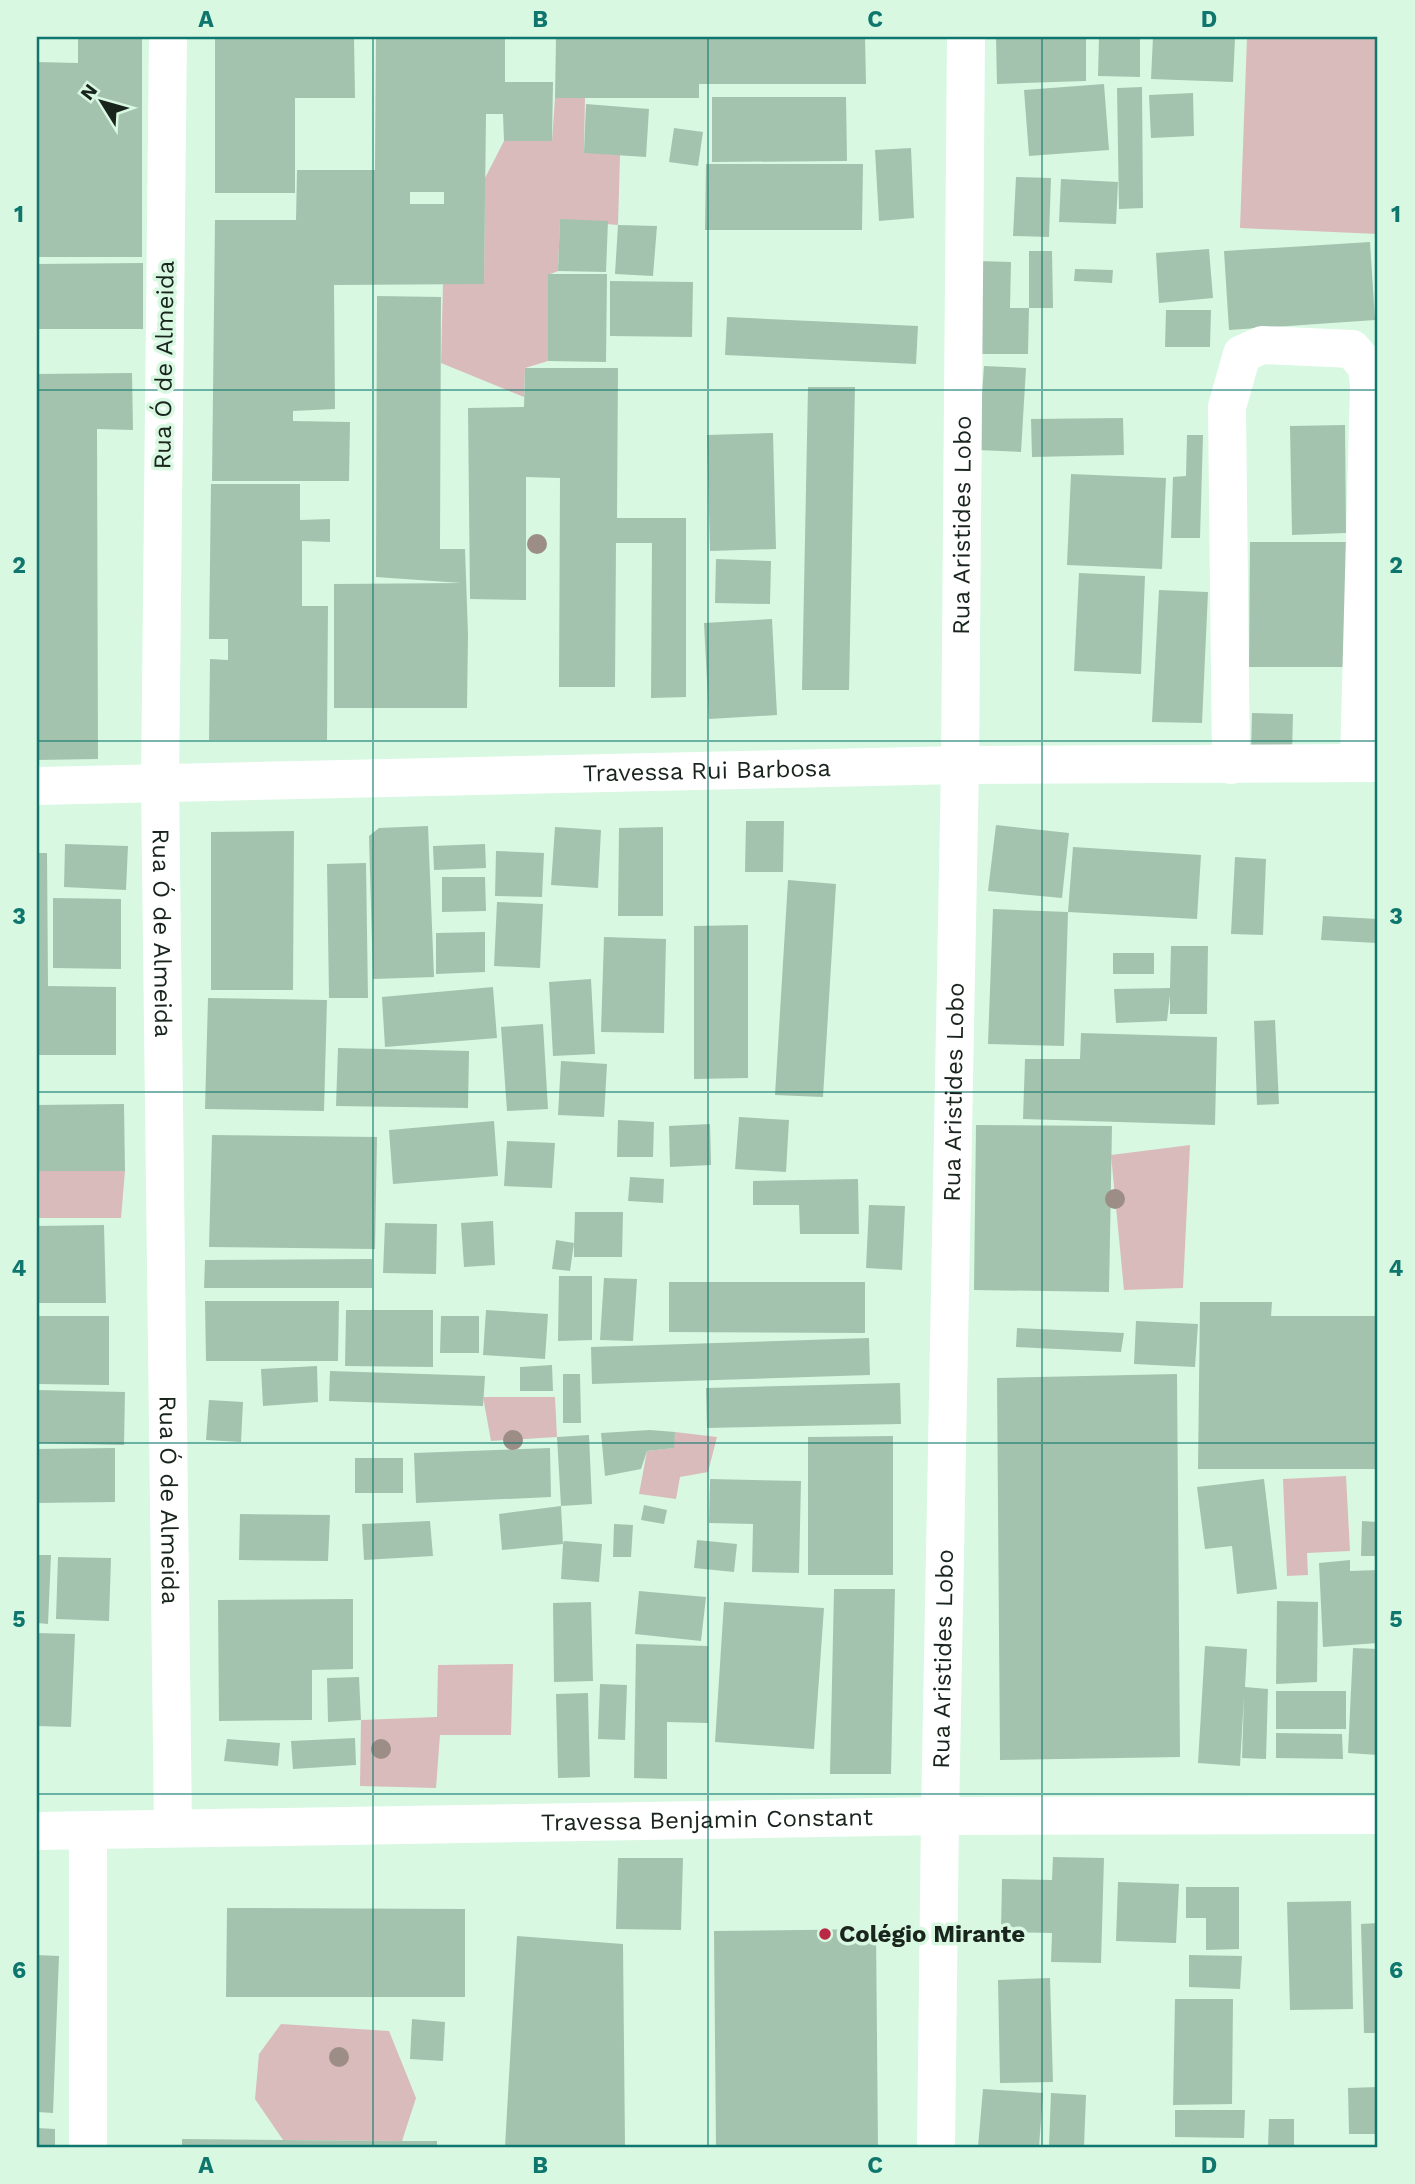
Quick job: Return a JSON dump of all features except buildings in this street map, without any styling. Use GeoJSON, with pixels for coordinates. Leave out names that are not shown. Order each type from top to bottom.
{"type":"FeatureCollection","features":[{"type":"Feature","properties":{"kind":"street","name":"Rua Ó de Almeida"},"geometry":{"type":"LineString","coordinates":[[168,37],[160,785],[173,1828]]}},
{"type":"Feature","properties":{"kind":"street","name":"Rua Aristides Lobo"},"geometry":{"type":"LineString","coordinates":[[936,2147],[961,765],[966,37]]}},
{"type":"Feature","properties":{"kind":"street"},"geometry":{"type":"LineString","coordinates":[[1231,765],[1227,407],[1242,355],[1262,345],[1352,349],[1367,368],[1369,386],[1359,706],[1368,763]]}},
{"type":"Feature","properties":{"kind":"street","name":"Travessa Rui Barbosa"},"geometry":{"type":"LineString","coordinates":[[37,786],[961,765],[1368,763]]}},
{"type":"Feature","properties":{"kind":"street","name":"Travessa Benjamin Constant"},"geometry":{"type":"LineString","coordinates":[[37,1831],[940,1816],[1378,1815]]}},
{"type":"Feature","properties":{"kind":"street"},"geometry":{"type":"LineString","coordinates":[[88,1831],[88,2147]]}},
{"type":"Feature","properties":{"kind":"shaded area"},"geometry":{"type":"Polygon","coordinates":[[[1247,37],[1377,37],[1378,234],[1240,228],[1247,37]]]}},
{"type":"Feature","properties":{"kind":"shaded area"},"geometry":{"type":"Polygon","coordinates":[[[585,97],[584,152],[620,155],[618,225],[560,220],[558,271],[548,275],[548,361],[525,368],[524,397],[441,363],[443,283],[484,284],[485,178],[504,141],[552,141],[555,98],[585,97]]]}},
{"type":"Feature","properties":{"kind":"shaded area"},"geometry":{"type":"Polygon","coordinates":[[[1190,1145],[1183,1288],[1124,1290],[1111,1155],[1190,1145]]]}},
{"type":"Feature","properties":{"kind":"shaded area"},"geometry":{"type":"Polygon","coordinates":[[[37,1171],[125,1171],[121,1218],[37,1218],[37,1171]]]}},
{"type":"Feature","properties":{"kind":"shaded area"},"geometry":{"type":"Polygon","coordinates":[[[483,1397],[555,1397],[557,1437],[491,1441],[483,1397]]]}},
{"type":"Feature","properties":{"kind":"shaded area"},"geometry":{"type":"Polygon","coordinates":[[[675,1432],[717,1437],[708,1472],[680,1477],[676,1499],[639,1494],[647,1451],[673,1448],[675,1432]]]}},
{"type":"Feature","properties":{"kind":"shaded area"},"geometry":{"type":"Polygon","coordinates":[[[1346,1476],[1350,1551],[1307,1553],[1308,1575],[1287,1576],[1283,1479],[1346,1476]]]}},
{"type":"Feature","properties":{"kind":"shaded area"},"geometry":{"type":"Polygon","coordinates":[[[513,1664],[511,1735],[440,1735],[436,1788],[360,1786],[361,1720],[437,1717],[438,1665],[513,1664]]]}},
{"type":"Feature","properties":{"kind":"shaded area"},"geometry":{"type":"Polygon","coordinates":[[[281,2024],[389,2031],[416,2098],[402,2141],[283,2140],[255,2099],[259,2054],[281,2024]]]}},
{"type":"Feature","properties":{"kind":"place","name":"Colégio Mirante"},"geometry":{"type":"Point","coordinates":[825,1934]}}]}
